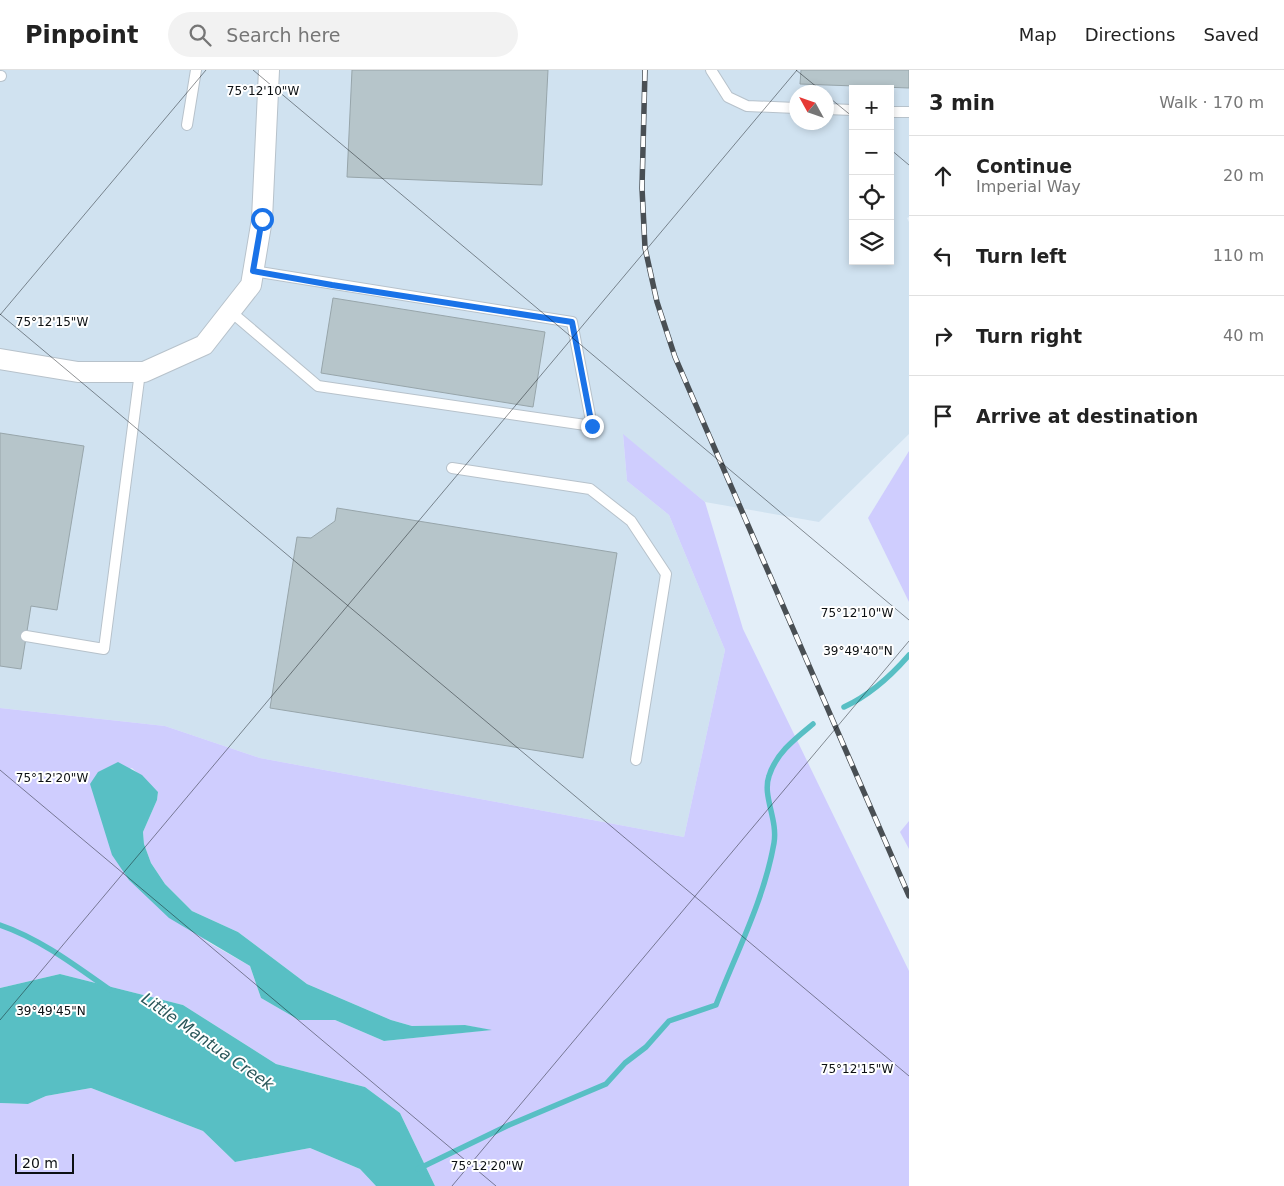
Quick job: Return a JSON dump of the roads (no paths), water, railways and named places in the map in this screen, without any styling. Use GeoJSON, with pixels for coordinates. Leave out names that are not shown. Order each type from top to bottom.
{"type":"FeatureCollection","features":[{"type":"Feature","properties":{"kind":"street"},"geometry":{"type":"LineString","coordinates":[[0,359],[78,372],[140,372],[204,345],[251,285],[262,219],[269,70]]}},
{"type":"Feature","properties":{"kind":"lane"},"geometry":{"type":"LineString","coordinates":[[187,125],[196,70]]}},
{"type":"Feature","properties":{"kind":"lane"},"geometry":{"type":"LineString","coordinates":[[710,70],[728,97],[748,106],[789,108]]}},
{"type":"Feature","properties":{"kind":"lane"},"geometry":{"type":"LineString","coordinates":[[834,109],[849,110]]}},
{"type":"Feature","properties":{"kind":"lane"},"geometry":{"type":"LineString","coordinates":[[894,112],[909,112]]}},
{"type":"Feature","properties":{"kind":"lane"},"geometry":{"type":"LineString","coordinates":[[230,311],[318,386],[592,426],[572,322],[253,271]]}},
{"type":"Feature","properties":{"kind":"lane"},"geometry":{"type":"LineString","coordinates":[[26,636],[104,649],[140,372]]}},
{"type":"Feature","properties":{"kind":"lane"},"geometry":{"type":"LineString","coordinates":[[452,468],[590,489],[631,520],[666,574],[636,760]]}},
{"type":"Feature","properties":{"kind":"water"},"geometry":{"type":"Polygon","coordinates":[[[118,762],[142,775],[158,792],[157,800],[143,832],[144,844],[151,863],[165,884],[192,911],[238,932],[307,984],[391,1020],[412,1026],[465,1025],[492,1030],[384,1041],[335,1020],[299,1020],[261,998],[250,966],[169,918],[129,880],[112,855],[90,784],[98,772],[118,762]]]}},
{"type":"Feature","properties":{"kind":"water"},"geometry":{"type":"Polygon","coordinates":[[[60,974],[183,1005],[276,1064],[365,1087],[400,1113],[435,1186],[376,1186],[360,1169],[310,1148],[235,1162],[203,1131],[91,1088],[46,1096],[28,1104],[0,1103],[0,988],[60,974]]]}},
{"type":"Feature","properties":{"kind":"waterway"},"geometry":{"type":"LineString","coordinates":[[844,707],[879,685],[909,655]]}},
{"type":"Feature","properties":{"kind":"waterway"},"geometry":{"type":"LineString","coordinates":[[418,1169],[509,1125],[606,1084],[625,1063],[646,1047],[669,1021],[716,1005],[757,905],[774,843],[774,825],[767,792],[769,776],[776,760],[793,741],[813,724]]}},
{"type":"Feature","properties":{"kind":"waterway","name":"Little Mantua Creek"},"geometry":{"type":"LineString","coordinates":[[0,925],[43,945],[110,990]]}},
{"type":"Feature","properties":{"kind":"railway"},"geometry":{"type":"LineString","coordinates":[[645,70],[642,188],[645,248],[657,302],[675,357],[909,896]]}}]}
